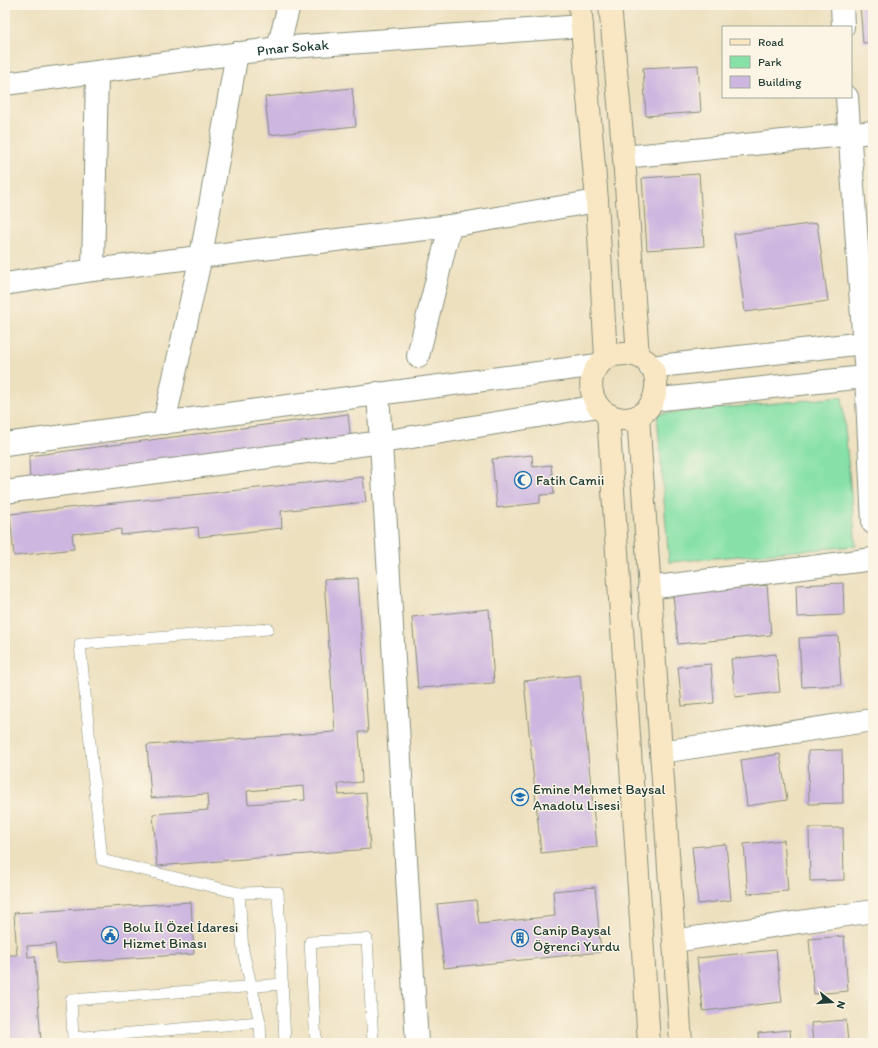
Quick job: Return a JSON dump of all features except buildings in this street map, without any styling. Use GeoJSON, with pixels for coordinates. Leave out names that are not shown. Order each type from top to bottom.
{"type":"FeatureCollection","features":[{"type":"Feature","properties":{"kind":"main road"},"geometry":{"type":"LineString","coordinates":[[610,5],[644,362]]}},
{"type":"Feature","properties":{"kind":"main road"},"geometry":{"type":"LineString","coordinates":[[581,15],[597,201],[602,361]]}},
{"type":"Feature","properties":{"kind":"main road"},"geometry":{"type":"LineString","coordinates":[[628,353],[644,362],[654,372],[657,382],[656,394],[644,412],[638,416],[624,419],[614,417],[603,410],[592,396],[591,385],[593,374],[602,361],[616,354],[628,353]]}},
{"type":"Feature","properties":{"kind":"main road"},"geometry":{"type":"LineString","coordinates":[[603,410],[648,1043]]}},
{"type":"Feature","properties":{"kind":"main road"},"geometry":{"type":"LineString","coordinates":[[638,416],[680,1043]]}},
{"type":"Feature","properties":{"kind":"street"},"geometry":{"type":"LineString","coordinates":[[278,48],[289,5]]}},
{"type":"Feature","properties":{"kind":"street"},"geometry":{"type":"LineString","coordinates":[[842,5],[843,26]]}},
{"type":"Feature","properties":{"kind":"street","name":"Pınar Sokak"},"geometry":{"type":"LineString","coordinates":[[5,84],[278,48],[581,15]]}},
{"type":"Feature","properties":{"kind":"street"},"geometry":{"type":"LineString","coordinates":[[164,423],[201,256],[237,53]]}},
{"type":"Feature","properties":{"kind":"street"},"geometry":{"type":"LineString","coordinates":[[93,270],[98,72]]}},
{"type":"Feature","properties":{"kind":"street"},"geometry":{"type":"LineString","coordinates":[[846,98],[848,134],[868,343],[873,523]]}},
{"type":"Feature","properties":{"kind":"street"},"geometry":{"type":"LineString","coordinates":[[624,157],[873,132]]}},
{"type":"Feature","properties":{"kind":"street"},"geometry":{"type":"LineString","coordinates":[[5,284],[93,270],[450,226],[597,201]]}},
{"type":"Feature","properties":{"kind":"street"},"geometry":{"type":"LineString","coordinates":[[418,356],[450,226]]}},
{"type":"Feature","properties":{"kind":"street"},"geometry":{"type":"LineString","coordinates":[[644,362],[868,343]]}},
{"type":"Feature","properties":{"kind":"street"},"geometry":{"type":"LineString","coordinates":[[5,444],[602,361]]}},
{"type":"Feature","properties":{"kind":"street"},"geometry":{"type":"LineString","coordinates":[[653,400],[870,377]]}},
{"type":"Feature","properties":{"kind":"street"},"geometry":{"type":"LineString","coordinates":[[378,393],[417,1043]]}},
{"type":"Feature","properties":{"kind":"street"},"geometry":{"type":"LineString","coordinates":[[5,492],[382,442],[603,410]]}},
{"type":"Feature","properties":{"kind":"street"},"geometry":{"type":"LineString","coordinates":[[649,588],[873,559]]}},
{"type":"Feature","properties":{"kind":"street"},"geometry":{"type":"LineString","coordinates":[[661,752],[873,720]]}},
{"type":"Feature","properties":{"kind":"street"},"geometry":{"type":"LineString","coordinates":[[674,941],[873,911]]}},
{"type":"Feature","properties":{"kind":"lane"},"geometry":{"type":"LineString","coordinates":[[268,629],[80,644],[102,860],[239,893],[278,892],[286,1043]]}},
{"type":"Feature","properties":{"kind":"lane"},"geometry":{"type":"LineString","coordinates":[[239,893],[243,951],[260,1022],[262,1043]]}},
{"type":"Feature","properties":{"kind":"lane"},"geometry":{"type":"LineString","coordinates":[[316,1043],[310,942],[366,939],[373,1043]]}},
{"type":"Feature","properties":{"kind":"lane"},"geometry":{"type":"LineString","coordinates":[[260,1022],[73,1038],[71,1000],[284,984]]}},
{"type":"Feature","properties":{"kind":"green space"},"geometry":{"type":"Polygon","coordinates":[[[842,397],[856,546],[669,562],[657,414],[842,397]]]}},
{"type":"Feature","properties":{"kind":"place","name":"Fatih Camii"},"geometry":{"type":"Point","coordinates":[523,480]}},
{"type":"Feature","properties":{"kind":"place","name":"Emine Mehmet Baysal Anadolu Lisesi"},"geometry":{"type":"Point","coordinates":[520,797]}},
{"type":"Feature","properties":{"kind":"place","name":"Bolu İl Özel İdaresi Hizmet Binası"},"geometry":{"type":"Point","coordinates":[110,935]}},
{"type":"Feature","properties":{"kind":"place","name":"Canip Baysal Öğrenci Yurdu"},"geometry":{"type":"Point","coordinates":[520,938]}}]}
